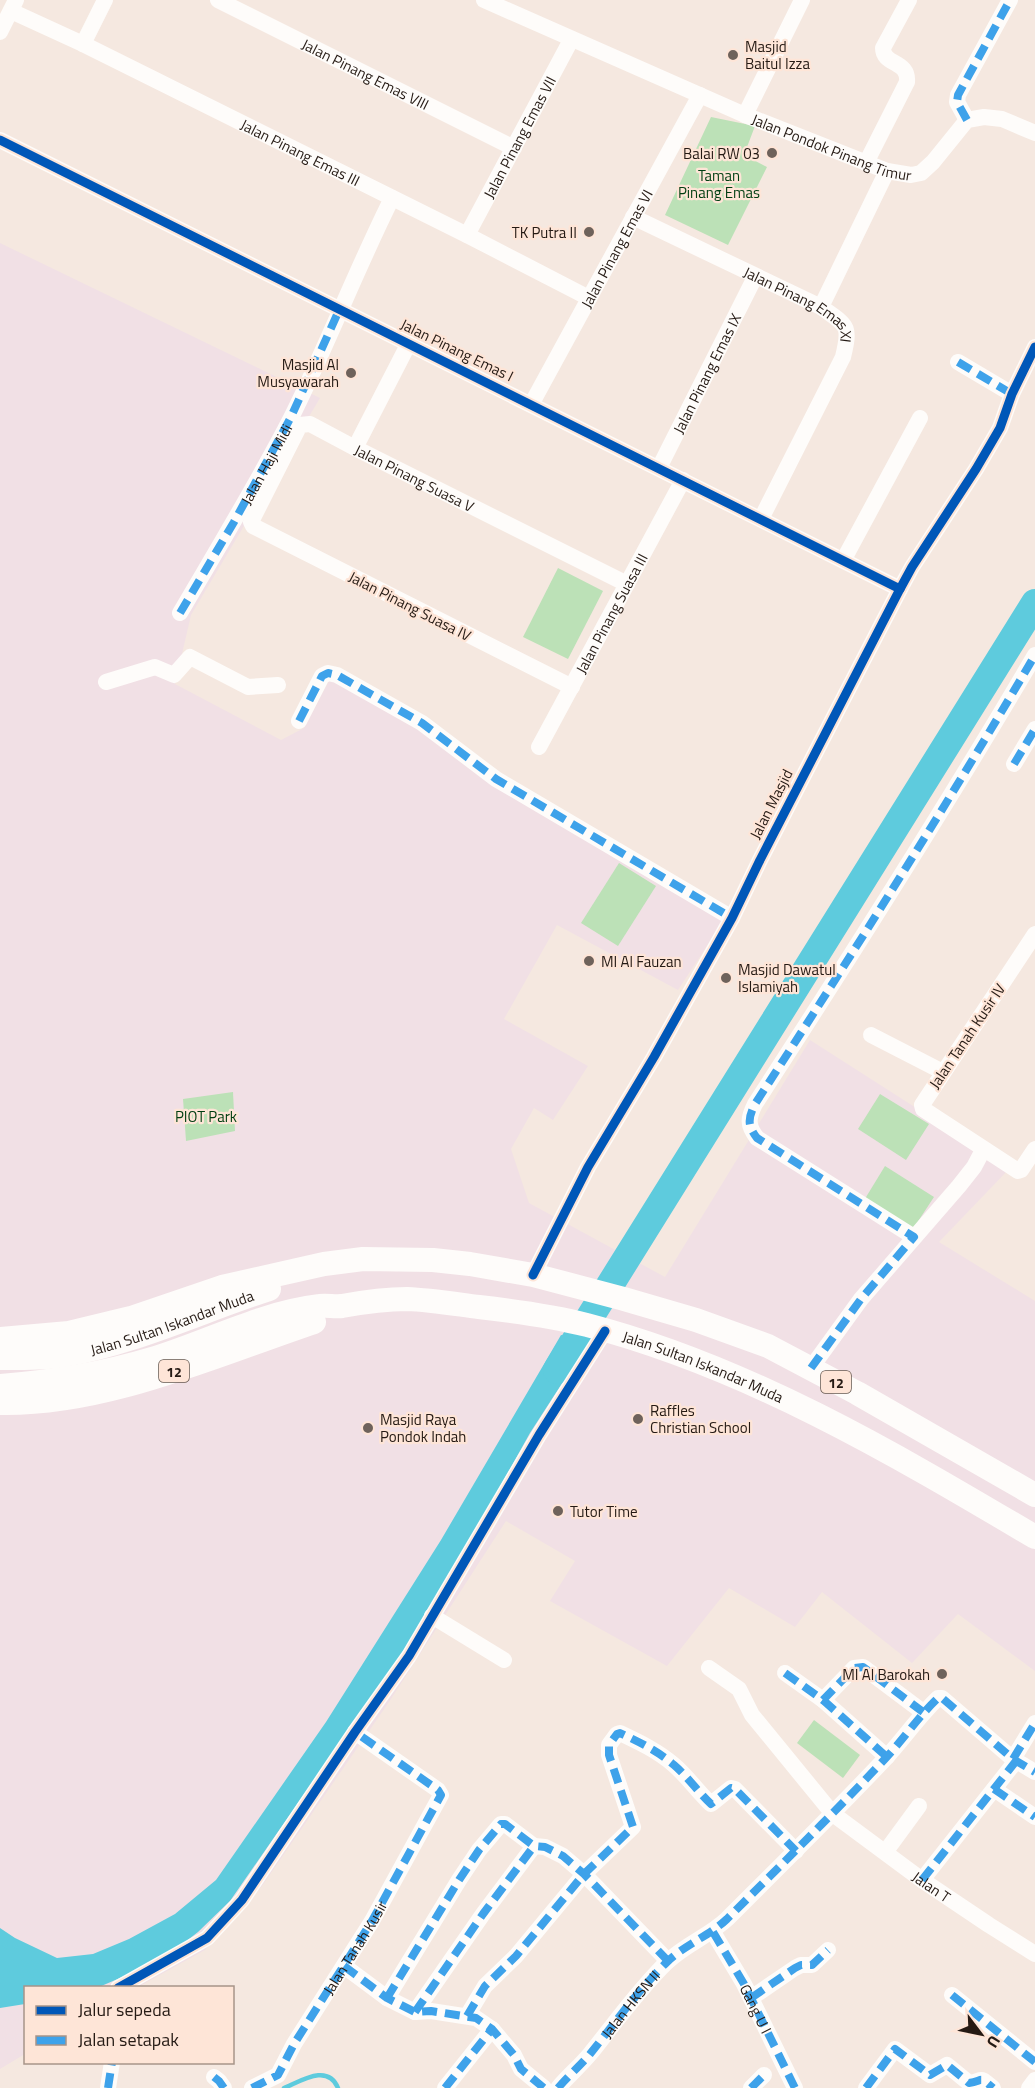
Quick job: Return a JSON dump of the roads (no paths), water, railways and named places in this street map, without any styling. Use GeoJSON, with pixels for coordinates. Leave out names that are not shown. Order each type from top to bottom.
{"type":"FeatureCollection","features":[{"type":"Feature","properties":{"kind":"highway","name":"Jalan Sultan Iskandar Muda"},"geometry":{"type":"LineString","coordinates":[[0,1339],[69,1333],[131,1318],[222,1287],[338,1262],[363,1259],[443,1261],[533,1275],[564,1283],[696,1320],[768,1346],[1035,1495]]}},
{"type":"Feature","properties":{"kind":"highway","name":"Jalan Sultan Iskandar Muda"},"geometry":{"type":"LineString","coordinates":[[0,1358],[61,1356],[106,1345],[180,1322],[305,1278],[338,1262]]}},
{"type":"Feature","properties":{"kind":"highway","name":"Jalan Sultan Iskandar Muda"},"geometry":{"type":"LineString","coordinates":[[0,1386],[57,1382],[109,1371],[153,1359],[259,1320],[320,1306],[407,1299],[508,1310],[596,1328],[662,1348],[695,1361],[827,1419],[1035,1537]]}},
{"type":"Feature","properties":{"kind":"highway","name":"Jalan Sultan Iskandar Muda"},"geometry":{"type":"LineString","coordinates":[[0,1403],[58,1400],[168,1373],[322,1319],[339,1306]]}},
{"type":"Feature","properties":{"kind":"street"},"geometry":{"type":"LineString","coordinates":[[83,44],[105,0]]}},
{"type":"Feature","properties":{"kind":"street","name":"Jalan Pinang Emas VIII"},"geometry":{"type":"LineString","coordinates":[[218,0],[514,148]]}},
{"type":"Feature","properties":{"kind":"street"},"geometry":{"type":"LineString","coordinates":[[484,0],[745,115],[802,0]]}},
{"type":"Feature","properties":{"kind":"street"},"geometry":{"type":"LineString","coordinates":[[866,163],[907,82],[908,75],[904,69],[883,53],[909,0]]}},
{"type":"Feature","properties":{"kind":"street"},"geometry":{"type":"LineString","coordinates":[[1010,0],[958,95],[957,102],[967,120],[984,117],[1002,119],[1035,133]]}},
{"type":"Feature","properties":{"kind":"street"},"geometry":{"type":"LineString","coordinates":[[0,32],[14,5]]}},
{"type":"Feature","properties":{"kind":"street","name":"Jalan Pinang Emas III"},"geometry":{"type":"LineString","coordinates":[[14,5],[83,44],[589,298]]}},
{"type":"Feature","properties":{"kind":"street","name":"Jalan Pinang Emas VII"},"geometry":{"type":"LineString","coordinates":[[467,235],[571,40]]}},
{"type":"Feature","properties":{"kind":"street","name":"Jalan Pinang Emas VI"},"geometry":{"type":"LineString","coordinates":[[532,404],[700,95]]}},
{"type":"Feature","properties":{"kind":"street","name":"Jalan Pondok Pinang Timur"},"geometry":{"type":"LineString","coordinates":[[745,115],[887,171],[911,175],[921,173],[933,162],[967,120]]}},
{"type":"Feature","properties":{"kind":"street","name":"Jalan Pinang Emas I"},"geometry":{"type":"LineString","coordinates":[[0,140],[900,588]]}},
{"type":"Feature","properties":{"kind":"street"},"geometry":{"type":"LineString","coordinates":[[821,307],[887,171]]}},
{"type":"Feature","properties":{"kind":"street","name":"Jalan Haji Midi"},"geometry":{"type":"LineString","coordinates":[[180,613],[234,522],[291,417],[392,198]]}},
{"type":"Feature","properties":{"kind":"street","name":"Jalan Pinang Emas XI"},"geometry":{"type":"LineString","coordinates":[[633,217],[821,307],[844,324],[848,332],[843,357],[761,519]]}},
{"type":"Feature","properties":{"kind":"street","name":"Jalan Pinang Emas IX"},"geometry":{"type":"LineString","coordinates":[[659,468],[755,277]]}},
{"type":"Feature","properties":{"kind":"street"},"geometry":{"type":"LineString","coordinates":[[355,448],[409,342]]}},
{"type":"Feature","properties":{"kind":"street","name":"Jalan Masjid"},"geometry":{"type":"LineString","coordinates":[[533,1275],[588,1167],[654,1057],[732,918],[900,588],[1000,428],[1012,394],[1035,347]]}},
{"type":"Feature","properties":{"kind":"street"},"geometry":{"type":"LineString","coordinates":[[958,362],[1012,394]]}},
{"type":"Feature","properties":{"kind":"street"},"geometry":{"type":"LineString","coordinates":[[844,560],[920,418]]}},
{"type":"Feature","properties":{"kind":"street","name":"Jalan Pinang Suasa V"},"geometry":{"type":"LineString","coordinates":[[251,522],[300,425],[310,424],[627,584]]}},
{"type":"Feature","properties":{"kind":"street","name":"Jalan Pinang Suasa III"},"geometry":{"type":"LineString","coordinates":[[539,747],[683,480]]}},
{"type":"Feature","properties":{"kind":"street","name":"Jalan Pinang Suasa IV"},"geometry":{"type":"LineString","coordinates":[[251,522],[256,529],[572,687]]}},
{"type":"Feature","properties":{"kind":"street"},"geometry":{"type":"LineString","coordinates":[[914,1237],[757,1138],[749,1124],[749,1116],[754,1104],[909,864],[1035,655]]}},
{"type":"Feature","properties":{"kind":"street"},"geometry":{"type":"LineString","coordinates":[[106,682],[155,667],[174,675],[190,657],[248,687],[278,686]]}},
{"type":"Feature","properties":{"kind":"street"},"geometry":{"type":"LineString","coordinates":[[298,721],[322,676],[328,673],[337,675],[422,723],[496,779],[732,918]]}},
{"type":"Feature","properties":{"kind":"street"},"geometry":{"type":"LineString","coordinates":[[1014,764],[1035,729]]}},
{"type":"Feature","properties":{"kind":"street","name":"Jalan Tanah Kusir IV"},"geometry":{"type":"LineString","coordinates":[[1035,933],[922,1103],[923,1109],[1020,1172],[1035,1149]]}},
{"type":"Feature","properties":{"kind":"street"},"geometry":{"type":"LineString","coordinates":[[871,1035],[942,1072]]}},
{"type":"Feature","properties":{"kind":"street"},"geometry":{"type":"LineString","coordinates":[[811,1368],[861,1299],[930,1221],[969,1173],[983,1150]]}},
{"type":"Feature","properties":{"kind":"street"},"geometry":{"type":"LineString","coordinates":[[122,1986],[207,1938],[242,1900],[409,1656],[539,1435],[596,1328]]}},
{"type":"Feature","properties":{"kind":"street"},"geometry":{"type":"LineString","coordinates":[[432,1616],[504,1660]]}},
{"type":"Feature","properties":{"kind":"street"},"geometry":{"type":"LineString","coordinates":[[823,1700],[852,1669],[858,1666],[863,1667],[922,1712],[940,1697],[1015,1760],[1035,1772]]}},
{"type":"Feature","properties":{"kind":"street","name":"Jalan T"},"geometry":{"type":"LineString","coordinates":[[710,1668],[739,1689],[752,1715],[833,1814],[886,1851],[922,1880],[1035,1954]]}},
{"type":"Feature","properties":{"kind":"street"},"geometry":{"type":"LineString","coordinates":[[785,1673],[823,1700],[887,1756]]}},
{"type":"Feature","properties":{"kind":"street","name":"Jalan HKSN II"},"geometry":{"type":"LineString","coordinates":[[558,2088],[668,1961],[690,1943],[713,1932],[796,1851],[887,1756],[922,1712]]}},
{"type":"Feature","properties":{"kind":"street"},"geometry":{"type":"LineString","coordinates":[[922,1880],[1015,1760],[1035,1723]]}},
{"type":"Feature","properties":{"kind":"street","name":"Jalan Tanah Kusir"},"geometry":{"type":"LineString","coordinates":[[252,2088],[278,2075],[294,2044],[377,1912],[441,1795],[440,1791],[355,1732]]}},
{"type":"Feature","properties":{"kind":"street"},"geometry":{"type":"LineString","coordinates":[[467,2016],[485,1986],[516,1956],[584,1874],[633,1827],[609,1755],[608,1748],[614,1736],[620,1733],[663,1756],[684,1774],[711,1804],[731,1788],[735,1789],[796,1851]]}},
{"type":"Feature","properties":{"kind":"street"},"geometry":{"type":"LineString","coordinates":[[994,1789],[1035,1817]]}},
{"type":"Feature","properties":{"kind":"street"},"geometry":{"type":"LineString","coordinates":[[886,1851],[919,1806]]}},
{"type":"Feature","properties":{"kind":"street"},"geometry":{"type":"LineString","coordinates":[[387,1998],[459,1880],[501,1824],[505,1824],[534,1846],[545,1846],[554,1850],[584,1874],[668,1961]]}},
{"type":"Feature","properties":{"kind":"street"},"geometry":{"type":"LineString","coordinates":[[415,2012],[483,1914],[534,1846]]}},
{"type":"Feature","properties":{"kind":"street","name":"Gang U I"},"geometry":{"type":"LineString","coordinates":[[713,1932],[751,1998],[795,2088]]}},
{"type":"Feature","properties":{"kind":"street"},"geometry":{"type":"LineString","coordinates":[[751,1998],[795,1968],[801,1965],[812,1965],[828,1950]]}},
{"type":"Feature","properties":{"kind":"street"},"geometry":{"type":"LineString","coordinates":[[344,1966],[387,1998],[415,2012],[431,2011],[476,2018],[492,2029],[514,2055],[521,2069],[544,2088]]}},
{"type":"Feature","properties":{"kind":"street"},"geometry":{"type":"LineString","coordinates":[[952,1995],[1035,2062]]}},
{"type":"Feature","properties":{"kind":"street"},"geometry":{"type":"LineString","coordinates":[[445,2088],[492,2029]]}},
{"type":"Feature","properties":{"kind":"street"},"geometry":{"type":"LineString","coordinates":[[866,2088],[894,2050],[899,2050],[930,2075],[947,2065],[969,2083],[981,2079],[993,2088]]}},
{"type":"Feature","properties":{"kind":"street"},"geometry":{"type":"LineString","coordinates":[[108,2088],[112,2064]]}},
{"type":"Feature","properties":{"kind":"street"},"geometry":{"type":"LineString","coordinates":[[751,2088],[764,2075]]}},
{"type":"Feature","properties":{"kind":"street"},"geometry":{"type":"LineString","coordinates":[[1029,2088],[1035,2080]]}},
{"type":"Feature","properties":{"kind":"water"},"geometry":{"type":"Polygon","coordinates":[[[561,1335],[590,1340],[530,1433],[429,1614],[230,1901],[198,1932],[162,1960],[101,1986],[24,1986],[24,2004],[0,2008],[0,1928],[15,1938],[57,1958],[93,1954],[129,1939],[175,1914],[216,1880],[326,1722],[441,1540],[561,1335]]]}},
{"type":"Feature","properties":{"kind":"waterway"},"geometry":{"type":"LineString","coordinates":[[557,1370],[1035,603]]}},
{"type":"Feature","properties":{"kind":"waterway"},"geometry":{"type":"LineString","coordinates":[[284,2088],[306,2078],[321,2075],[328,2076],[338,2088]]}},
{"type":"Feature","properties":{"kind":"place","name":"Masjid Baitul Izza"},"geometry":{"type":"Point","coordinates":[733,55]}},
{"type":"Feature","properties":{"kind":"place","name":"Balai RW 03"},"geometry":{"type":"Point","coordinates":[772,153]}},
{"type":"Feature","properties":{"kind":"place","name":"TK Putra II"},"geometry":{"type":"Point","coordinates":[589,232]}},
{"type":"Feature","properties":{"kind":"place","name":"Masjid Al Musyawarah"},"geometry":{"type":"Point","coordinates":[351,373]}},
{"type":"Feature","properties":{"kind":"place","name":"MI Al Fauzan"},"geometry":{"type":"Point","coordinates":[589,961]}},
{"type":"Feature","properties":{"kind":"place","name":"Masjid Dawatul Islamiyah"},"geometry":{"type":"Point","coordinates":[726,978]}},
{"type":"Feature","properties":{"kind":"place","name":"Raffles Christian School"},"geometry":{"type":"Point","coordinates":[638,1419]}},
{"type":"Feature","properties":{"kind":"place","name":"Masjid Raya Pondok Indah"},"geometry":{"type":"Point","coordinates":[368,1428]}},
{"type":"Feature","properties":{"kind":"place","name":"Tutor Time"},"geometry":{"type":"Point","coordinates":[558,1511]}},
{"type":"Feature","properties":{"kind":"place","name":"MI Al Barokah"},"geometry":{"type":"Point","coordinates":[942,1674]}},
{"type":"Feature","properties":{"kind":"park label","name":"Taman Pinang Emas"},"geometry":{"type":"Point","coordinates":[719,184]}},
{"type":"Feature","properties":{"kind":"park label","name":"PIOT Park"},"geometry":{"type":"Point","coordinates":[206,1116]}}]}
